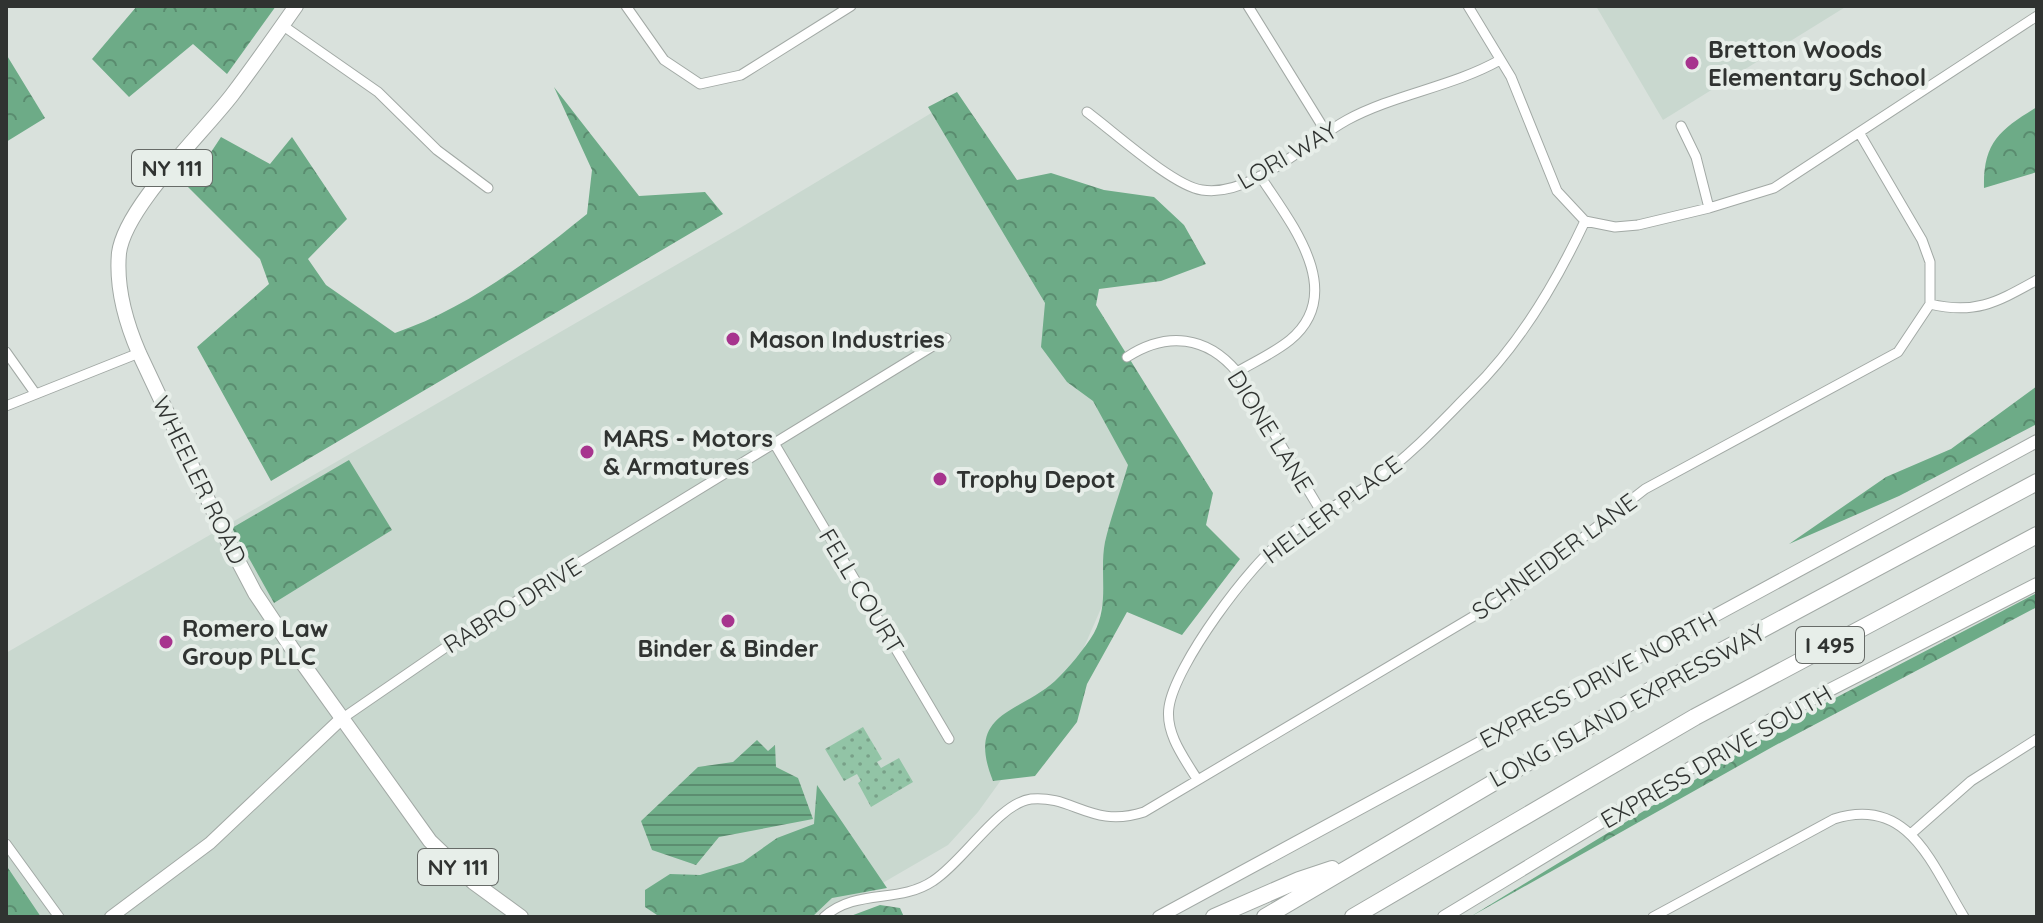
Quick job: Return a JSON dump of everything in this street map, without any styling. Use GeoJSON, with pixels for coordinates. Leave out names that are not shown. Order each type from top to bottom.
{"type":"FeatureCollection","features":[{"type":"Feature","properties":{"kind":"highway","name":"LONG ISLAND EXPRESSWAY"},"geometry":{"type":"LineString","coordinates":[[1265,917],[1673,677],[2037,482]]}},
{"type":"Feature","properties":{"kind":"highway","name":"LONG ISLAND EXPRESSWAY"},"geometry":{"type":"LineString","coordinates":[[1353,917],[1695,717],[2037,535]]}},
{"type":"Feature","properties":{"kind":"highway"},"geometry":{"type":"LineString","coordinates":[[1214,917],[1299,880],[1353,863]]}},
{"type":"Feature","properties":{"kind":"main road","name":"WHEELER ROAD"},"geometry":{"type":"LineString","coordinates":[[296,6],[232,95],[131,220],[120,250],[119,280],[125,316],[139,353],[255,593],[340,720],[430,841],[473,882],[521,917]]}},
{"type":"Feature","properties":{"kind":"main road","name":"EXPRESS DRIVE NORTH"},"geometry":{"type":"LineString","coordinates":[[1159,917],[2037,441]]}},
{"type":"Feature","properties":{"kind":"main road","name":"EXPRESS DRIVE SOUTH"},"geometry":{"type":"LineString","coordinates":[[1444,917],[1763,724],[2037,584]]}},
{"type":"Feature","properties":{"kind":"main road","name":"RABRO DRIVE"},"geometry":{"type":"LineString","coordinates":[[111,917],[210,843],[340,720]]}},
{"type":"Feature","properties":{"kind":"street"},"geometry":{"type":"LineString","coordinates":[[626,6],[664,60],[700,84],[741,75],[851,6]]}},
{"type":"Feature","properties":{"kind":"street"},"geometry":{"type":"LineString","coordinates":[[1248,6],[1326,132]]}},
{"type":"Feature","properties":{"kind":"street"},"geometry":{"type":"LineString","coordinates":[[1468,6],[1520,99],[1557,191],[1585,221],[1615,227],[1638,225],[1709,208],[1774,188],[2037,16]]}},
{"type":"Feature","properties":{"kind":"street"},"geometry":{"type":"LineString","coordinates":[[282,25],[378,92],[437,150],[488,188]]}},
{"type":"Feature","properties":{"kind":"street","name":"LORI WAY"},"geometry":{"type":"LineString","coordinates":[[1087,112],[1179,181],[1200,190],[1219,191],[1260,176],[1326,132],[1370,110],[1453,81],[1500,60]]}},
{"type":"Feature","properties":{"kind":"street"},"geometry":{"type":"LineString","coordinates":[[1681,126],[1696,157],[1709,208]]}},
{"type":"Feature","properties":{"kind":"street"},"geometry":{"type":"LineString","coordinates":[[1860,134],[1922,240],[1930,262],[1930,304],[1969,310],[1989,305],[2037,280]]}},
{"type":"Feature","properties":{"kind":"street"},"geometry":{"type":"LineString","coordinates":[[1237,372],[1292,339],[1306,320],[1315,299],[1315,275],[1308,252],[1260,176]]}},
{"type":"Feature","properties":{"kind":"street","name":"HELLER PLACE"},"geometry":{"type":"LineString","coordinates":[[1197,779],[1171,728],[1169,709],[1174,688],[1243,580],[1282,540],[1394,467],[1473,390],[1508,351],[1536,310],[1585,221]]}},
{"type":"Feature","properties":{"kind":"street","name":"SCHNEIDER LANE"},"geometry":{"type":"LineString","coordinates":[[824,917],[864,896],[903,894],[921,887],[960,858],[1015,804],[1046,800],[1099,817],[1122,819],[1144,812],[1511,594],[1645,489],[1898,352],[1930,304]]}},
{"type":"Feature","properties":{"kind":"street","name":"RABRO DRIVE"},"geometry":{"type":"LineString","coordinates":[[340,720],[484,621],[946,338]]}},
{"type":"Feature","properties":{"kind":"street","name":"DIONE LANE"},"geometry":{"type":"LineString","coordinates":[[1127,357],[1158,341],[1189,340],[1223,356],[1237,372],[1322,513]]}},
{"type":"Feature","properties":{"kind":"street"},"geometry":{"type":"LineString","coordinates":[[6,352],[35,393]]}},
{"type":"Feature","properties":{"kind":"street"},"geometry":{"type":"LineString","coordinates":[[6,406],[139,353]]}},
{"type":"Feature","properties":{"kind":"street","name":"FELL COURT"},"geometry":{"type":"LineString","coordinates":[[774,443],[949,739]]}},
{"type":"Feature","properties":{"kind":"street"},"geometry":{"type":"LineString","coordinates":[[1912,833],[1971,781],[2037,739]]}},
{"type":"Feature","properties":{"kind":"street"},"geometry":{"type":"LineString","coordinates":[[1653,917],[1834,819],[1853,813],[1892,819],[1912,833],[1964,917]]}},
{"type":"Feature","properties":{"kind":"street"},"geometry":{"type":"LineString","coordinates":[[6,844],[59,917]]}},
{"type":"Feature","properties":{"kind":"shaded area","name":"Bretton Woods Elementary School"},"geometry":{"type":"Polygon","coordinates":[[[1596,6],[1847,6],[1663,120],[1596,6]]]}},
{"type":"Feature","properties":{"kind":"shaded area"},"geometry":{"type":"Polygon","coordinates":[[[938,109],[1145,445],[1127,549],[1064,693],[978,812],[948,845],[824,917],[6,917],[6,653],[740,228],[938,109]]]}},
{"type":"Feature","properties":{"kind":"shaded area"},"geometry":{"type":"Polygon","coordinates":[[[863,727],[882,759],[877,762],[881,768],[899,758],[913,782],[871,807],[858,783],[861,781],[857,774],[844,781],[825,749],[863,727]]]}},
{"type":"Feature","properties":{"kind":"shaded area"},"geometry":{"type":"Polygon","coordinates":[[[757,740],[768,751],[775,745],[776,767],[798,778],[813,819],[719,837],[696,865],[652,850],[641,821],[698,767],[733,762],[757,740]]]}},
{"type":"Feature","properties":{"kind":"green space"},"geometry":{"type":"Polygon","coordinates":[[[137,6],[276,6],[227,74],[193,44],[129,97],[92,59],[137,6]]]}},
{"type":"Feature","properties":{"kind":"green space"},"geometry":{"type":"Polygon","coordinates":[[[6,54],[45,118],[6,142],[6,54]]]}},
{"type":"Feature","properties":{"kind":"green space"},"geometry":{"type":"Polygon","coordinates":[[[554,87],[639,196],[705,192],[723,214],[271,481],[197,347],[269,284],[260,259],[188,187],[221,137],[270,164],[292,137],[347,219],[308,259],[326,285],[395,333],[472,297],[543,249],[587,214],[592,170],[554,87]]]}},
{"type":"Feature","properties":{"kind":"green space"},"geometry":{"type":"Polygon","coordinates":[[[957,92],[1017,180],[1051,173],[1104,190],[1154,197],[1184,225],[1206,264],[1161,281],[1099,289],[1096,305],[1213,493],[1206,525],[1240,559],[1182,635],[1127,612],[1087,684],[1077,722],[1035,776],[993,781],[986,758],[986,741],[991,728],[1012,709],[1055,681],[1086,645],[1099,622],[1105,542],[1128,465],[1093,401],[1067,382],[1041,347],[1045,303],[928,107],[957,92]]]}},
{"type":"Feature","properties":{"kind":"green space"},"geometry":{"type":"Polygon","coordinates":[[[2037,107],[2037,172],[1984,188],[1987,159],[1996,139],[2037,107]]]}},
{"type":"Feature","properties":{"kind":"green space"},"geometry":{"type":"Polygon","coordinates":[[[2037,386],[2037,424],[1899,496],[1789,544],[1886,477],[1951,449],[2037,386]]]}},
{"type":"Feature","properties":{"kind":"green space"},"geometry":{"type":"Polygon","coordinates":[[[349,460],[392,530],[274,603],[232,528],[349,460]]]}},
{"type":"Feature","properties":{"kind":"green space"},"geometry":{"type":"Polygon","coordinates":[[[2037,593],[2037,607],[1774,746],[1470,917],[1793,720],[2037,593]]]}},
{"type":"Feature","properties":{"kind":"green space"},"geometry":{"type":"Polygon","coordinates":[[[817,785],[887,888],[832,898],[812,917],[660,917],[645,907],[645,890],[670,874],[700,875],[743,862],[777,838],[814,824],[817,785]]]}},
{"type":"Feature","properties":{"kind":"green space"},"geometry":{"type":"Polygon","coordinates":[[[6,865],[41,917],[6,917],[6,865]]]}},
{"type":"Feature","properties":{"kind":"green space"},"geometry":{"type":"Polygon","coordinates":[[[880,905],[900,908],[904,917],[848,917],[880,905]]]}},
{"type":"Feature","properties":{"kind":"place","name":"Bretton Woods Elementary School"},"geometry":{"type":"Point","coordinates":[1692,63]}},
{"type":"Feature","properties":{"kind":"place","name":"Mason Industries"},"geometry":{"type":"Point","coordinates":[733,339]}},
{"type":"Feature","properties":{"kind":"place","name":"MARS - Motors & Armatures"},"geometry":{"type":"Point","coordinates":[587,452]}},
{"type":"Feature","properties":{"kind":"place","name":"Trophy Depot"},"geometry":{"type":"Point","coordinates":[940,479]}},
{"type":"Feature","properties":{"kind":"place","name":"Binder & Binder"},"geometry":{"type":"Point","coordinates":[728,621]}},
{"type":"Feature","properties":{"kind":"place","name":"Romero Law Group PLLC"},"geometry":{"type":"Point","coordinates":[166,642]}}]}
